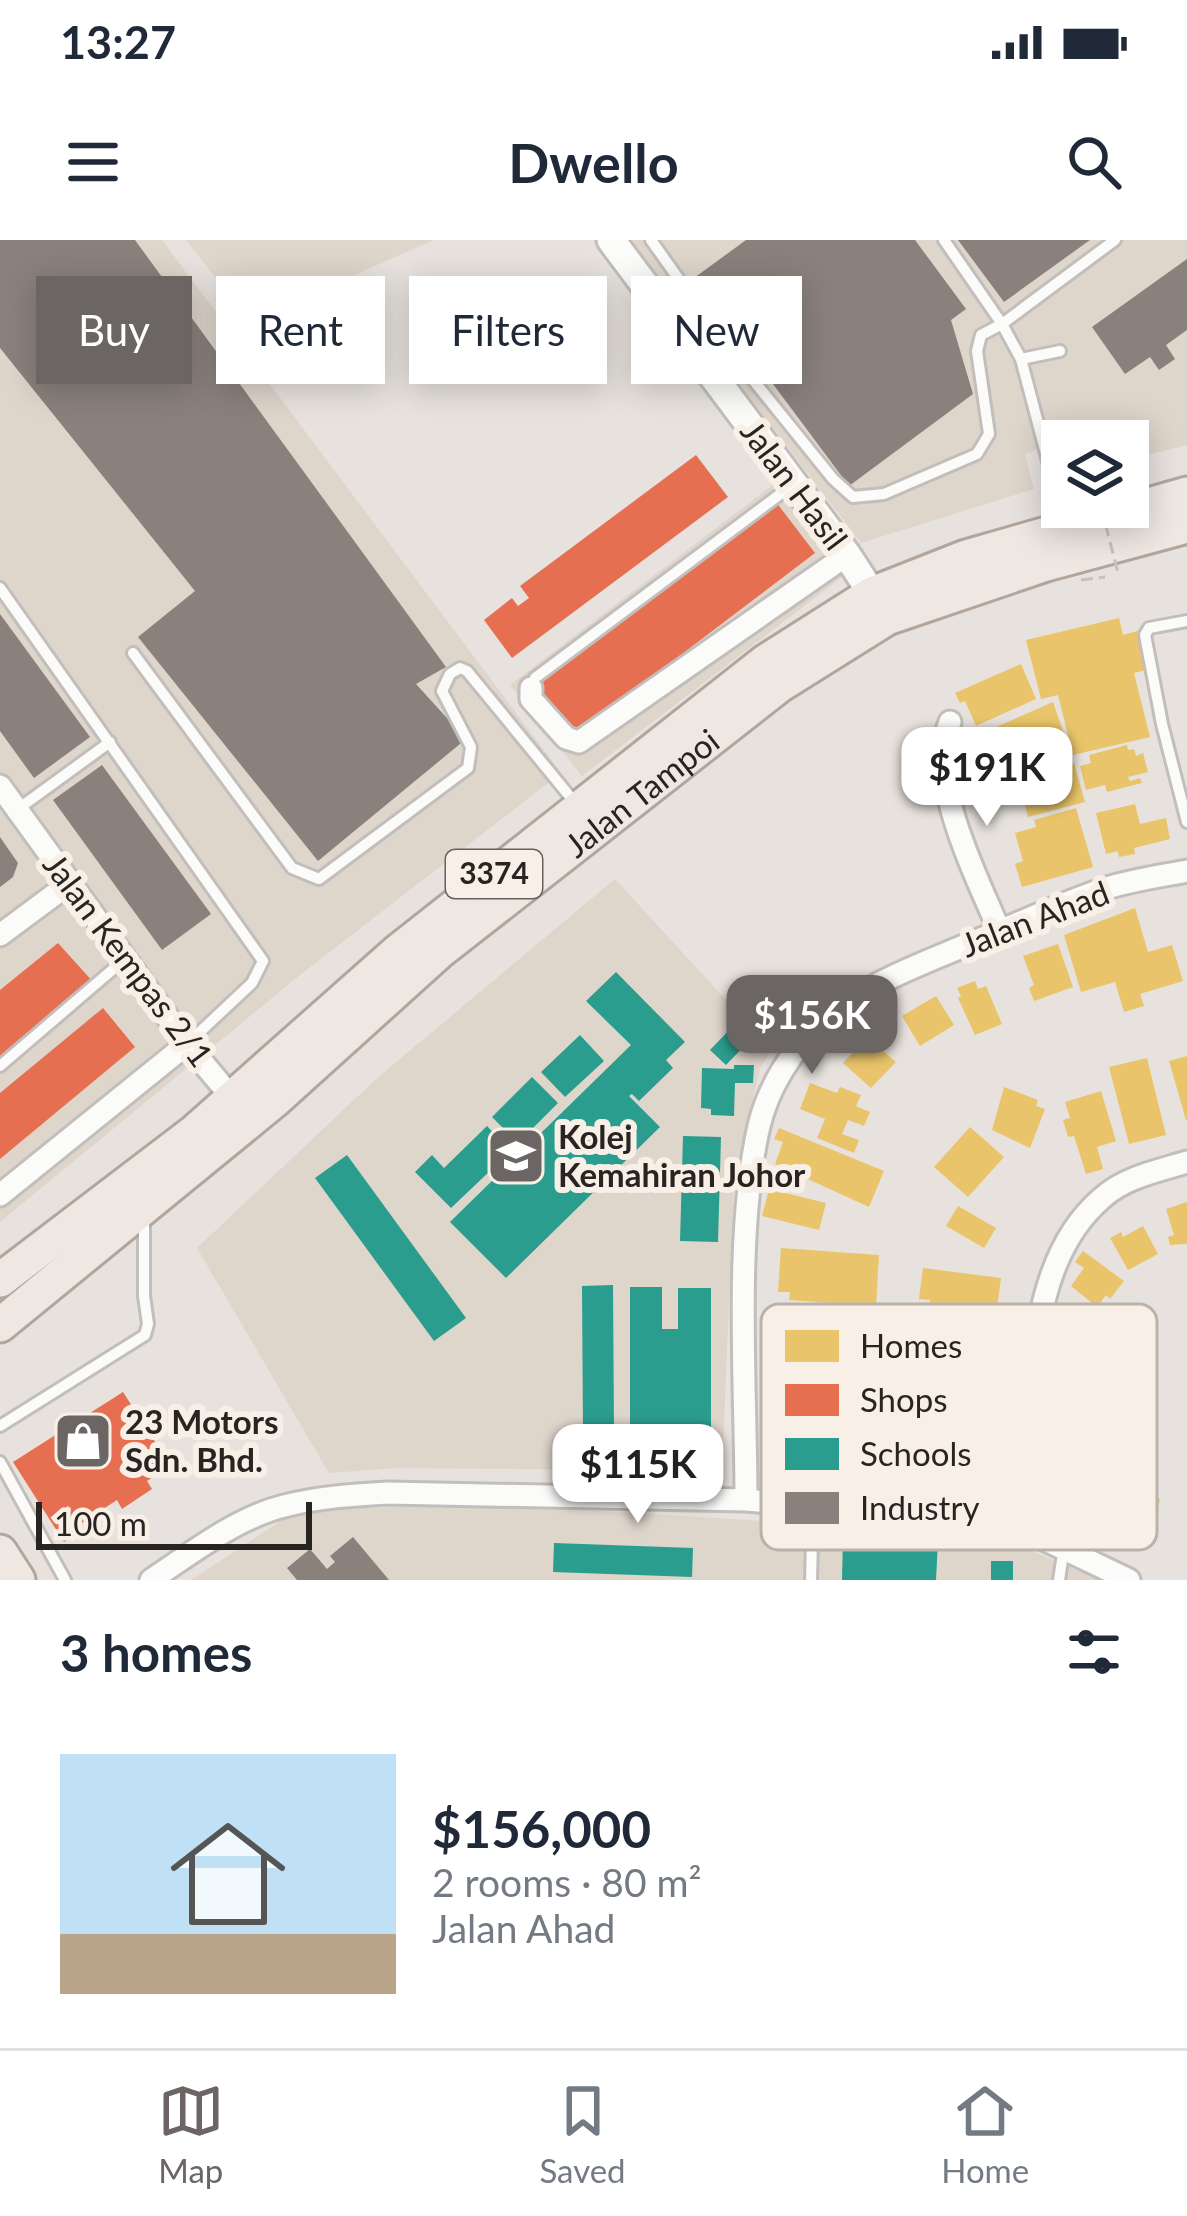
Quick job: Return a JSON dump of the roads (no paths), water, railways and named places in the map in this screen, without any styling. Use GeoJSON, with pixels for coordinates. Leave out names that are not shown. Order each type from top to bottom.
{"type":"FeatureCollection","features":[{"type":"Feature","properties":{"kind":"main road","name":"Jalan Tampoi"},"geometry":{"type":"LineString","coordinates":[[1149,505],[1187,494]]}},
{"type":"Feature","properties":{"kind":"main road","name":"Jalan Tampoi"},"geometry":{"type":"LineString","coordinates":[[0,1325],[274,1101],[439,952],[880,606],[1187,526]]}},
{"type":"Feature","properties":{"kind":"main road","name":"Jalan Tampoi"},"geometry":{"type":"LineString","coordinates":[[0,1280],[234,1100],[397,952],[765,662],[880,606],[966,557],[1066,528]]}},
{"type":"Feature","properties":{"kind":"main road"},"geometry":{"type":"LineString","coordinates":[[0,1340],[76,1264]]}},
{"type":"Feature","properties":{"kind":"main road"},"geometry":{"type":"LineString","coordinates":[[0,1552],[18,1580]]}},
{"type":"Feature","properties":{"kind":"street","name":"Jalan Hasil"},"geometry":{"type":"LineString","coordinates":[[610,240],[847,555],[880,606]]}},
{"type":"Feature","properties":{"kind":"street"},"geometry":{"type":"LineString","coordinates":[[531,688],[531,699],[554,725],[566,738],[579,742],[847,555]]}},
{"type":"Feature","properties":{"kind":"street"},"geometry":{"type":"LineString","coordinates":[[950,722],[941,762],[957,829],[1000,932]]}},
{"type":"Feature","properties":{"kind":"street","name":"Jalan Kempas 2/1"},"geometry":{"type":"LineString","coordinates":[[0,786],[187,1044],[234,1100],[274,1101]]}},
{"type":"Feature","properties":{"kind":"street","name":"Jalan Ahad"},"geometry":{"type":"LineString","coordinates":[[746,1500],[749,1210],[760,1123],[774,1084],[793,1053],[820,1023],[858,995],[907,970],[1108,888],[1187,871]]}},
{"type":"Feature","properties":{"kind":"street"},"geometry":{"type":"LineString","coordinates":[[0,934],[70,883]]}},
{"type":"Feature","properties":{"kind":"street"},"geometry":{"type":"LineString","coordinates":[[0,1195],[187,1044]]}},
{"type":"Feature","properties":{"kind":"street"},"geometry":{"type":"LineString","coordinates":[[1043,1304],[1065,1242],[1082,1216],[1106,1194],[1136,1177],[1187,1162]]}},
{"type":"Feature","properties":{"kind":"street"},"geometry":{"type":"LineString","coordinates":[[151,1580],[219,1535],[259,1516],[332,1496],[388,1493],[761,1501]]}},
{"type":"Feature","properties":{"kind":"street"},"geometry":{"type":"LineString","coordinates":[[1068,1550],[1129,1580]]}},
{"type":"Feature","properties":{"kind":"lane"},"geometry":{"type":"LineString","coordinates":[[944,240],[1021,359],[1041,434]]}},
{"type":"Feature","properties":{"kind":"lane"},"geometry":{"type":"LineString","coordinates":[[654,241],[729,350],[853,497],[884,494],[985,447],[988,434],[976,341],[1115,240]]}},
{"type":"Feature","properties":{"kind":"lane"},"geometry":{"type":"LineString","coordinates":[[1021,359],[1060,351]]}},
{"type":"Feature","properties":{"kind":"lane"},"geometry":{"type":"LineString","coordinates":[[531,688],[536,678],[794,484]]}},
{"type":"Feature","properties":{"kind":"lane"},"geometry":{"type":"LineString","coordinates":[[0,589],[263,961],[252,983],[187,1044]]}},
{"type":"Feature","properties":{"kind":"lane"},"geometry":{"type":"LineString","coordinates":[[1187,620],[1149,628],[1145,635],[1187,822]]}},
{"type":"Feature","properties":{"kind":"lane"},"geometry":{"type":"LineString","coordinates":[[133,653],[292,868],[319,879],[468,768],[471,747],[442,691],[450,674],[460,668],[578,807]]}},
{"type":"Feature","properties":{"kind":"lane"},"geometry":{"type":"LineString","coordinates":[[17,809],[110,742]]}},
{"type":"Feature","properties":{"kind":"lane"},"geometry":{"type":"LineString","coordinates":[[0,1066],[124,958]]}},
{"type":"Feature","properties":{"kind":"lane"},"geometry":{"type":"LineString","coordinates":[[0,1426],[145,1335],[144,1210]]}},
{"type":"Feature","properties":{"kind":"lane"},"geometry":{"type":"LineString","coordinates":[[0,1462],[65,1580]]}},
{"type":"Feature","properties":{"kind":"lane"},"geometry":{"type":"LineString","coordinates":[[811,1580],[812,1550]]}},
{"type":"Feature","properties":{"kind":"lane"},"geometry":{"type":"LineString","coordinates":[[1060,1580],[1064,1550]]}},
{"type":"Feature","properties":{"kind":"place","name":"Kolej Kemahiran Johor"},"geometry":{"type":"Point","coordinates":[516,1156]}},
{"type":"Feature","properties":{"kind":"place","name":"23 Motors Sdn. Bhd."},"geometry":{"type":"Point","coordinates":[83,1441]}}]}
